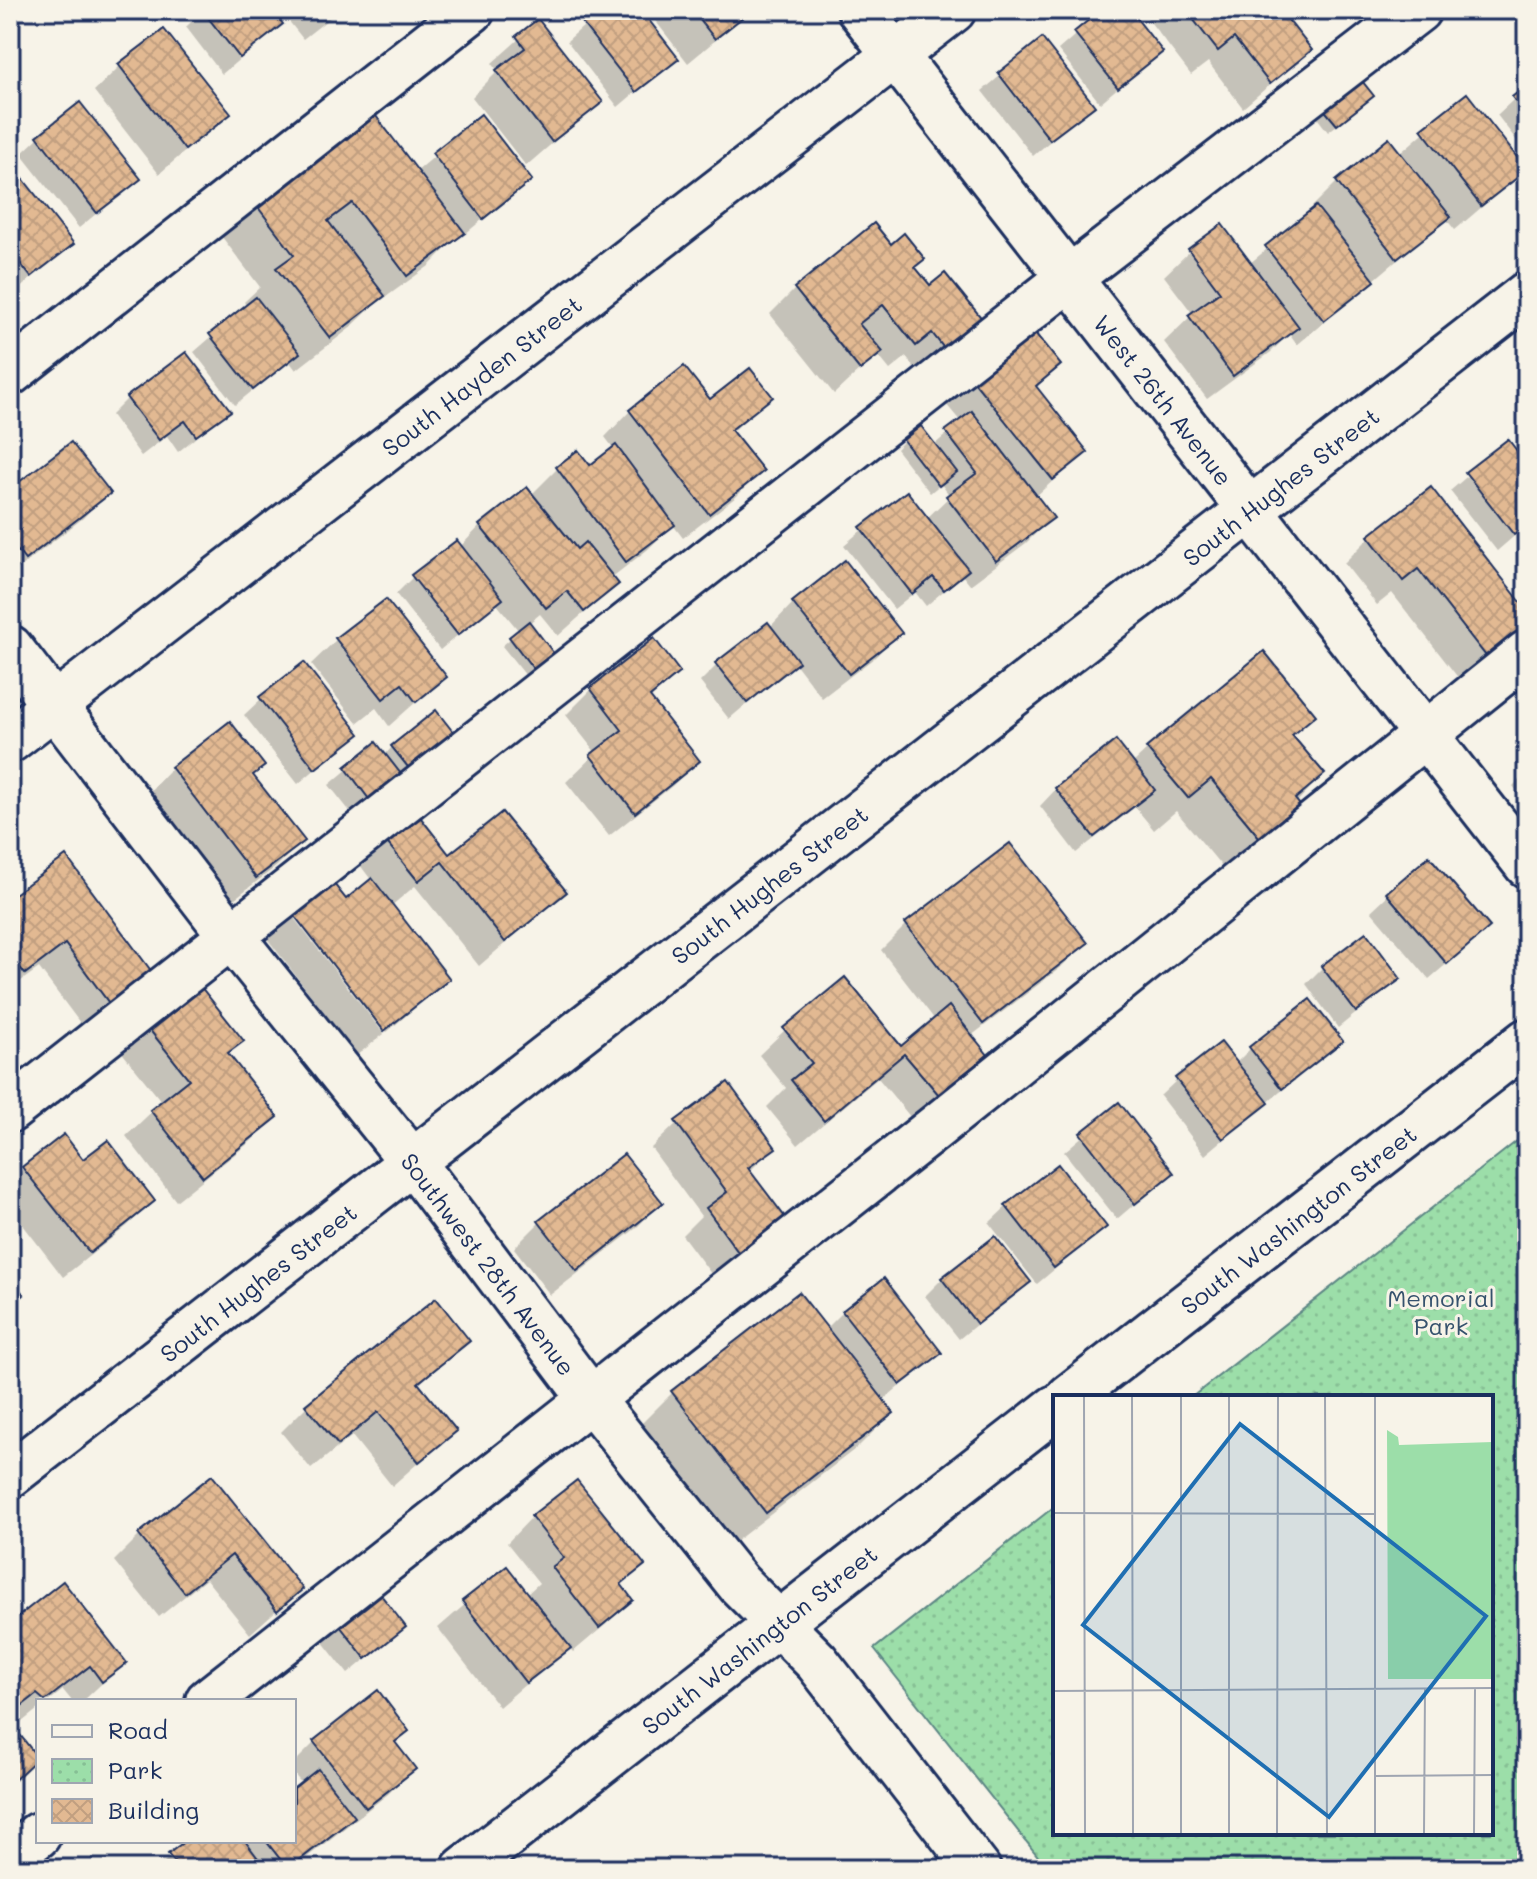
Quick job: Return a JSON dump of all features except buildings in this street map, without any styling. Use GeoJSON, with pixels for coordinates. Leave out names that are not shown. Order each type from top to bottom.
{"type":"FeatureCollection","features":[{"type":"Feature","properties":{"kind":"street"},"geometry":{"type":"LineString","coordinates":[[10,373],[472,10]]}},
{"type":"Feature","properties":{"kind":"street","name":"West 26th Avenue"},"geometry":{"type":"LineString","coordinates":[[860,10],[1527,865]]}},
{"type":"Feature","properties":{"kind":"street","name":"South Hayden Street"},"geometry":{"type":"LineString","coordinates":[[10,740],[953,10]]}},
{"type":"Feature","properties":{"kind":"street"},"geometry":{"type":"LineString","coordinates":[[10,1110],[1068,279],[1418,10]]}},
{"type":"Feature","properties":{"kind":"street","name":"South Hughes Street"},"geometry":{"type":"LineString","coordinates":[[10,1475],[414,1164],[1527,294]]}},
{"type":"Feature","properties":{"kind":"street","name":"Southwest 28th Avenue"},"geometry":{"type":"LineString","coordinates":[[10,648],[232,937],[414,1164],[591,1399],[739,1584],[817,1662],[966,1865]]}},
{"type":"Feature","properties":{"kind":"street"},"geometry":{"type":"LineString","coordinates":[[211,1699],[926,1135],[1423,733],[1527,653]]}},
{"type":"Feature","properties":{"kind":"street","name":"South Washington Street"},"geometry":{"type":"LineString","coordinates":[[1072,1395],[1527,1041]]}},
{"type":"Feature","properties":{"kind":"street","name":"South Washington Street"},"geometry":{"type":"LineString","coordinates":[[464,1869],[1053,1410]]}},
{"type":"Feature","properties":{"kind":"street"},"geometry":{"type":"LineString","coordinates":[[10,1857],[36,1837]]}},
{"type":"Feature","properties":{"kind":"green space","name":"Memorial Park"},"geometry":{"type":"Polygon","coordinates":[[[1527,1133],[1527,1869],[1048,1869],[874,1649],[1053,1508],[1053,1835],[1493,1835],[1493,1395],[1195,1395],[1527,1133]]]}}]}
